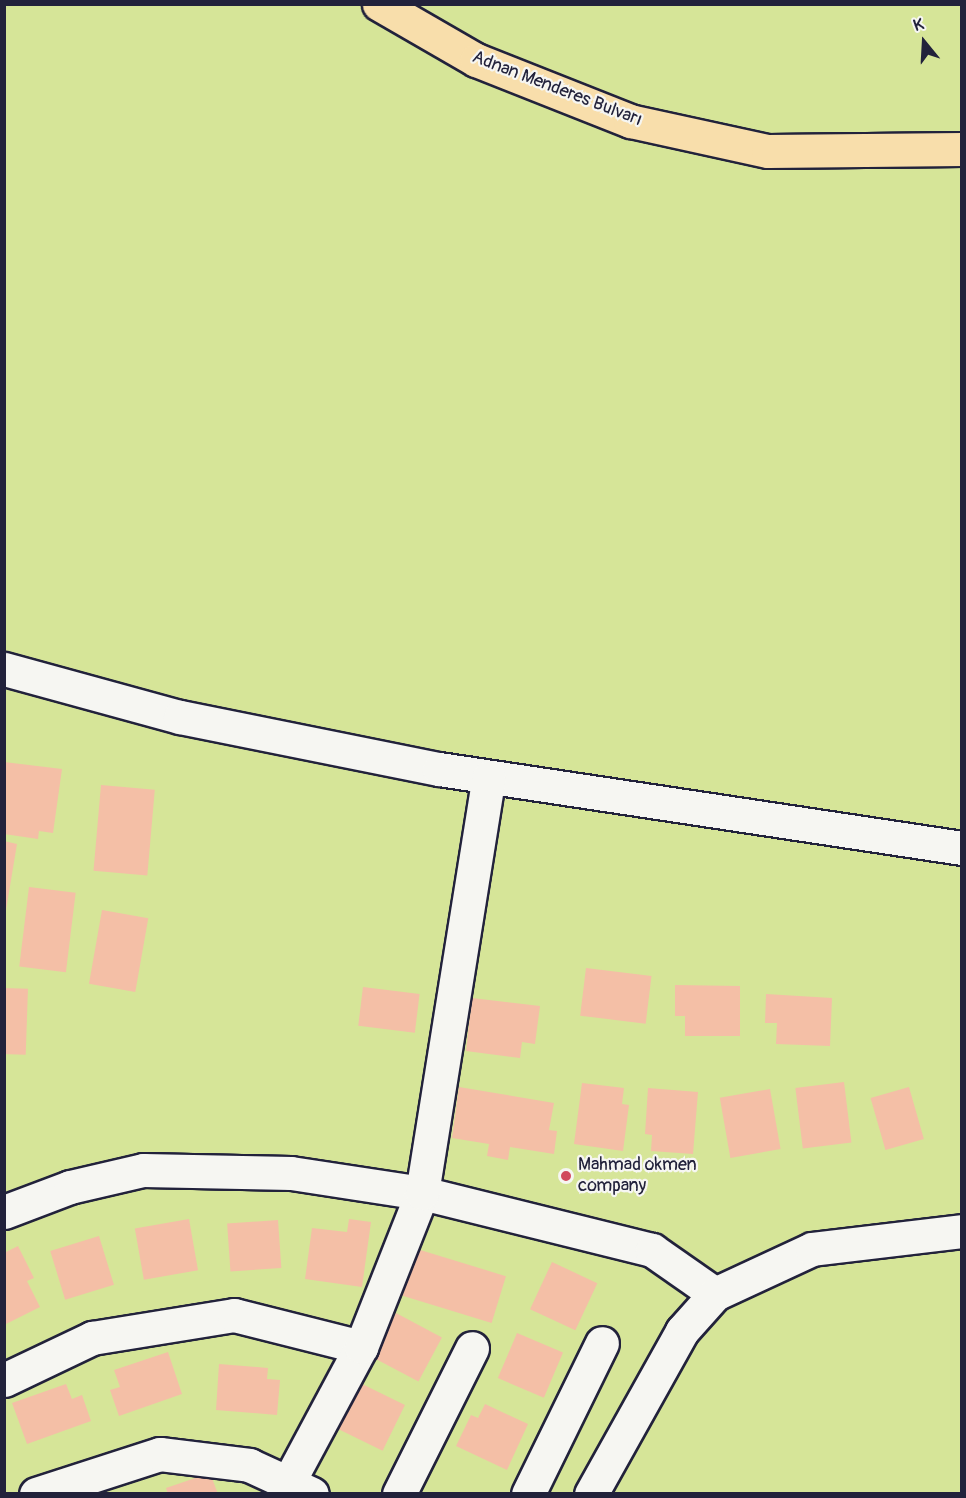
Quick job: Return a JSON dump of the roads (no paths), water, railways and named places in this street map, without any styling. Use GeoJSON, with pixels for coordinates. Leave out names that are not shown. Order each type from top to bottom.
{"type":"FeatureCollection","features":[{"type":"Feature","properties":{"kind":"main road","name":"Adnan Menderes Bulvarı"},"geometry":{"type":"LineString","coordinates":[[379,4],[476,60],[630,121],[768,151],[962,149]]}},
{"type":"Feature","properties":{"kind":"street"},"geometry":{"type":"LineString","coordinates":[[4,669],[180,717],[489,777],[962,848]]}},
{"type":"Feature","properties":{"kind":"street"},"geometry":{"type":"LineString","coordinates":[[36,1494],[160,1454],[249,1466],[300,1488],[361,1347],[422,1193],[489,777]]}},
{"type":"Feature","properties":{"kind":"street"},"geometry":{"type":"LineString","coordinates":[[4,1212],[70,1187],[143,1170],[291,1173],[422,1193],[652,1250],[715,1294]]}},
{"type":"Feature","properties":{"kind":"street"},"geometry":{"type":"LineString","coordinates":[[591,1494],[682,1331],[715,1294],[812,1249],[962,1231]]}},
{"type":"Feature","properties":{"kind":"street"},"geometry":{"type":"LineString","coordinates":[[4,1380],[92,1338],[234,1315],[361,1347]]}},
{"type":"Feature","properties":{"kind":"street"},"geometry":{"type":"LineString","coordinates":[[528,1494],[602,1343]]}},
{"type":"Feature","properties":{"kind":"street"},"geometry":{"type":"LineString","coordinates":[[399,1494],[472,1348]]}},
{"type":"Feature","properties":{"kind":"place","name":"Mahmad okmen company"},"geometry":{"type":"Point","coordinates":[566,1176]}}]}
